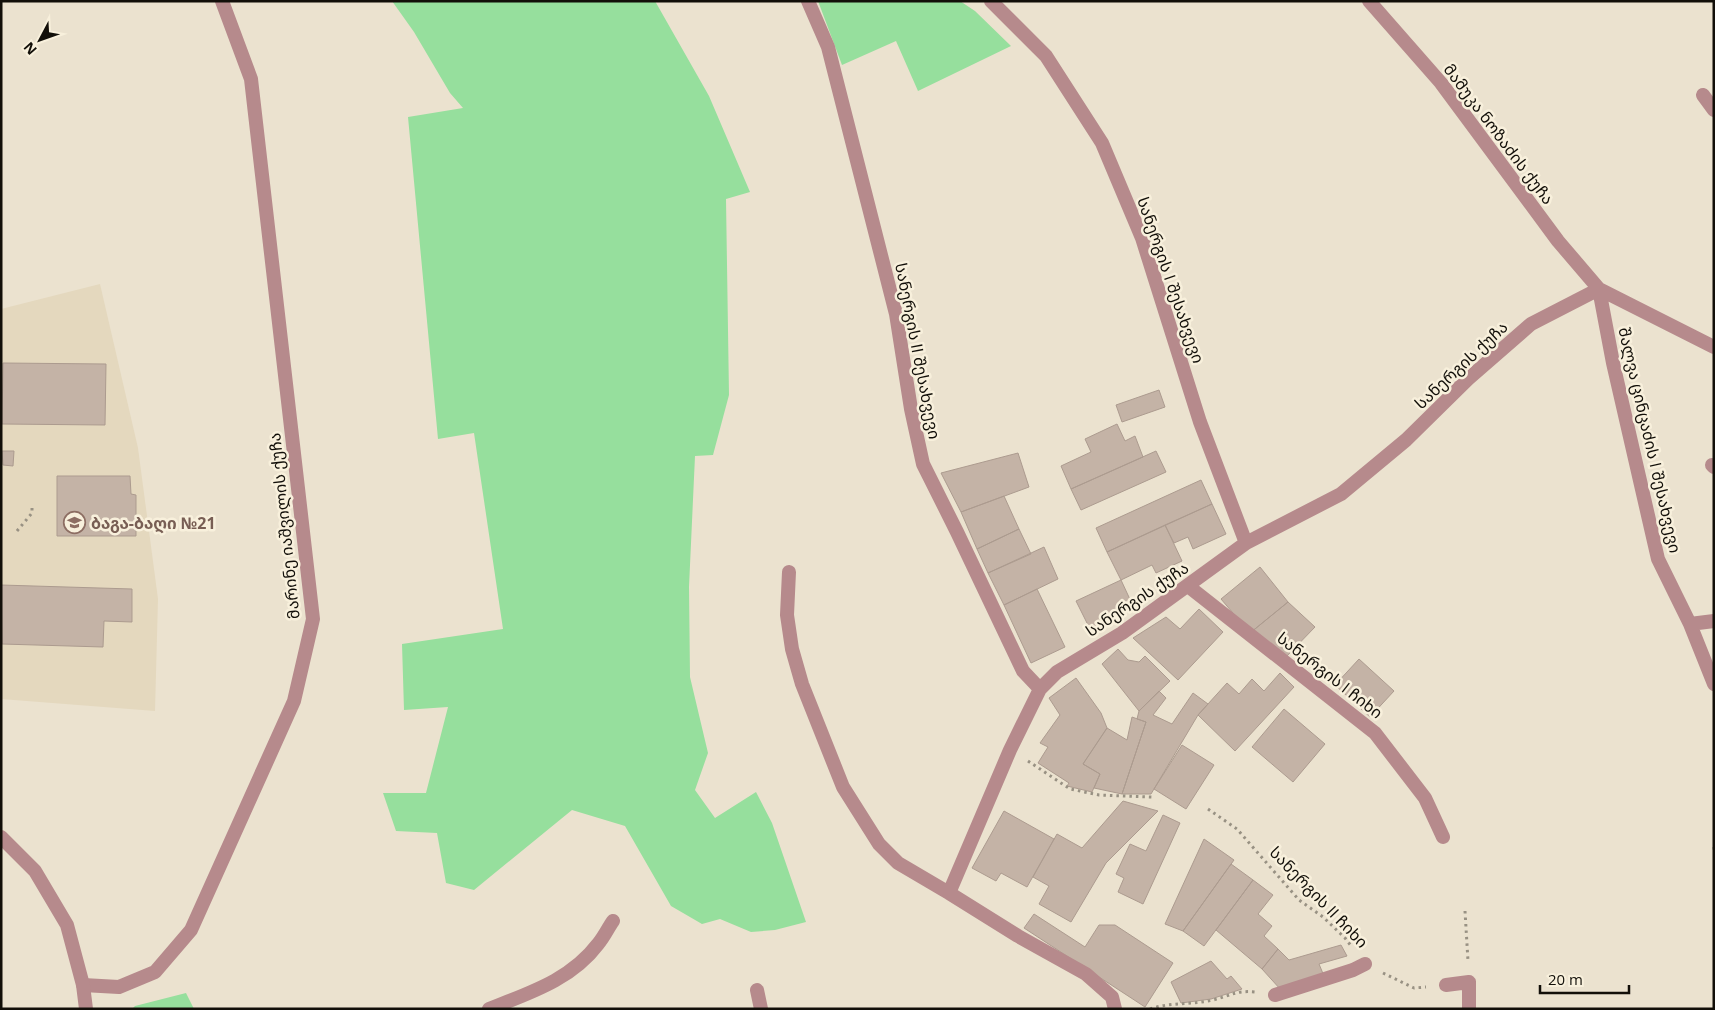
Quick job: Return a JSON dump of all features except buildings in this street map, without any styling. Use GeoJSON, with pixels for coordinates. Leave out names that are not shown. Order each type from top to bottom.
{"type":"FeatureCollection","features":[{"type":"Feature","properties":{"kind":"street","name":"მარინე იაშვილის ქუჩა"},"geometry":{"type":"LineString","coordinates":[[83,985],[119,987],[155,972],[191,930],[294,701],[313,619],[251,79],[222,1]]}},
{"type":"Feature","properties":{"kind":"street","name":"სანერგის II შესახვევი"},"geometry":{"type":"LineString","coordinates":[[808,1],[828,46],[893,305],[910,409],[923,464],[958,532],[1023,671],[1040,689]]}},
{"type":"Feature","properties":{"kind":"street","name":"სანერგის I შესახვევი"},"geometry":{"type":"LineString","coordinates":[[991,1],[1046,56],[1102,143],[1142,238],[1200,422],[1246,543]]}},
{"type":"Feature","properties":{"kind":"street","name":"მამუკა ნოზაძის ქუჩა"},"geometry":{"type":"LineString","coordinates":[[1369,1],[1441,83],[1558,241],[1599,288]]}},
{"type":"Feature","properties":{"kind":"street"},"geometry":{"type":"LineString","coordinates":[[1703,95],[1714,110]]}},
{"type":"Feature","properties":{"kind":"street"},"geometry":{"type":"LineString","coordinates":[[1599,288],[1714,347]]}},
{"type":"Feature","properties":{"kind":"street","name":"სანერგის ქუჩა"},"geometry":{"type":"LineString","coordinates":[[949,893],[1010,750],[1040,689],[1057,672],[1122,633],[1246,543],[1341,494],[1406,440],[1468,378],[1531,324],[1599,288]]}},
{"type":"Feature","properties":{"kind":"street","name":"შალვა ცინცაძის I შესახვევი"},"geometry":{"type":"LineString","coordinates":[[1599,288],[1613,363],[1658,559],[1690,624],[1714,684]]}},
{"type":"Feature","properties":{"kind":"street"},"geometry":{"type":"LineString","coordinates":[[789,572],[787,615],[792,649],[802,684],[843,787],[880,844],[898,864],[1018,936],[1086,974],[1112,997],[1115,1009]]}},
{"type":"Feature","properties":{"kind":"street","name":"სანერგის I ჩიხი"},"geometry":{"type":"LineString","coordinates":[[1188,586],[1375,733],[1425,798],[1443,837]]}},
{"type":"Feature","properties":{"kind":"street"},"geometry":{"type":"LineString","coordinates":[[1690,624],[1714,620]]}},
{"type":"Feature","properties":{"kind":"street"},"geometry":{"type":"LineString","coordinates":[[1,837],[35,870],[67,925],[83,985],[86,1009]]}},
{"type":"Feature","properties":{"kind":"street"},"geometry":{"type":"LineString","coordinates":[[489,1009],[544,988],[564,975],[598,944],[613,921]]}},
{"type":"Feature","properties":{"kind":"street"},"geometry":{"type":"LineString","coordinates":[[1275,995],[1353,970],[1365,964]]}},
{"type":"Feature","properties":{"kind":"street"},"geometry":{"type":"LineString","coordinates":[[1446,985],[1469,982],[1469,1009]]}},
{"type":"Feature","properties":{"kind":"street"},"geometry":{"type":"LineString","coordinates":[[757,990],[761,1009]]}},
{"type":"Feature","properties":{"kind":"path"},"geometry":{"type":"LineString","coordinates":[[17,531],[32,513],[32,505]]}},
{"type":"Feature","properties":{"kind":"path"},"geometry":{"type":"LineString","coordinates":[[1010,750],[1070,790],[1099,795],[1152,796]]}},
{"type":"Feature","properties":{"kind":"path","name":"სანერგის II ჩიხი"},"geometry":{"type":"LineString","coordinates":[[1208,809],[1237,829],[1299,900],[1323,917],[1345,938],[1365,964]]}},
{"type":"Feature","properties":{"kind":"path"},"geometry":{"type":"LineString","coordinates":[[1714,847],[1714,853]]}},
{"type":"Feature","properties":{"kind":"path"},"geometry":{"type":"LineString","coordinates":[[1465,911],[1469,982]]}},
{"type":"Feature","properties":{"kind":"path"},"geometry":{"type":"LineString","coordinates":[[1365,964],[1414,988],[1446,985]]}},
{"type":"Feature","properties":{"kind":"path"},"geometry":{"type":"LineString","coordinates":[[1150,1009],[1160,1005],[1182,1005],[1213,1000],[1242,990],[1275,995]]}},
{"type":"Feature","properties":{"kind":"shaded area","name":"ბაგა-ბაღი №21"},"geometry":{"type":"Polygon","coordinates":[[[100,284],[138,448],[158,599],[155,711],[1,699],[1,309],[100,284]]]}},
{"type":"Feature","properties":{"kind":"green space"},"geometry":{"type":"Polygon","coordinates":[[[392,1],[655,1],[709,96],[750,192],[726,199],[729,395],[713,455],[695,456],[689,587],[690,677],[708,753],[695,790],[715,818],[756,792],[772,823],[806,922],[775,930],[751,932],[720,919],[702,924],[671,906],[625,826],[572,810],[474,890],[446,883],[437,833],[396,831],[383,793],[426,793],[448,707],[404,710],[402,644],[503,629],[474,433],[438,439],[408,117],[463,108],[450,93],[414,32],[392,1]]]}},
{"type":"Feature","properties":{"kind":"green space"},"geometry":{"type":"Polygon","coordinates":[[[818,1],[960,1],[975,11],[1011,46],[918,91],[896,41],[842,65],[818,1]]]}},
{"type":"Feature","properties":{"kind":"green space"},"geometry":{"type":"Polygon","coordinates":[[[186,993],[194,1009],[132,1009],[135,1006],[186,993]]]}},
{"type":"Feature","properties":{"kind":"place","name":"ბაგა-ბაღი №21"},"geometry":{"type":"Point","coordinates":[75,523]}}]}
